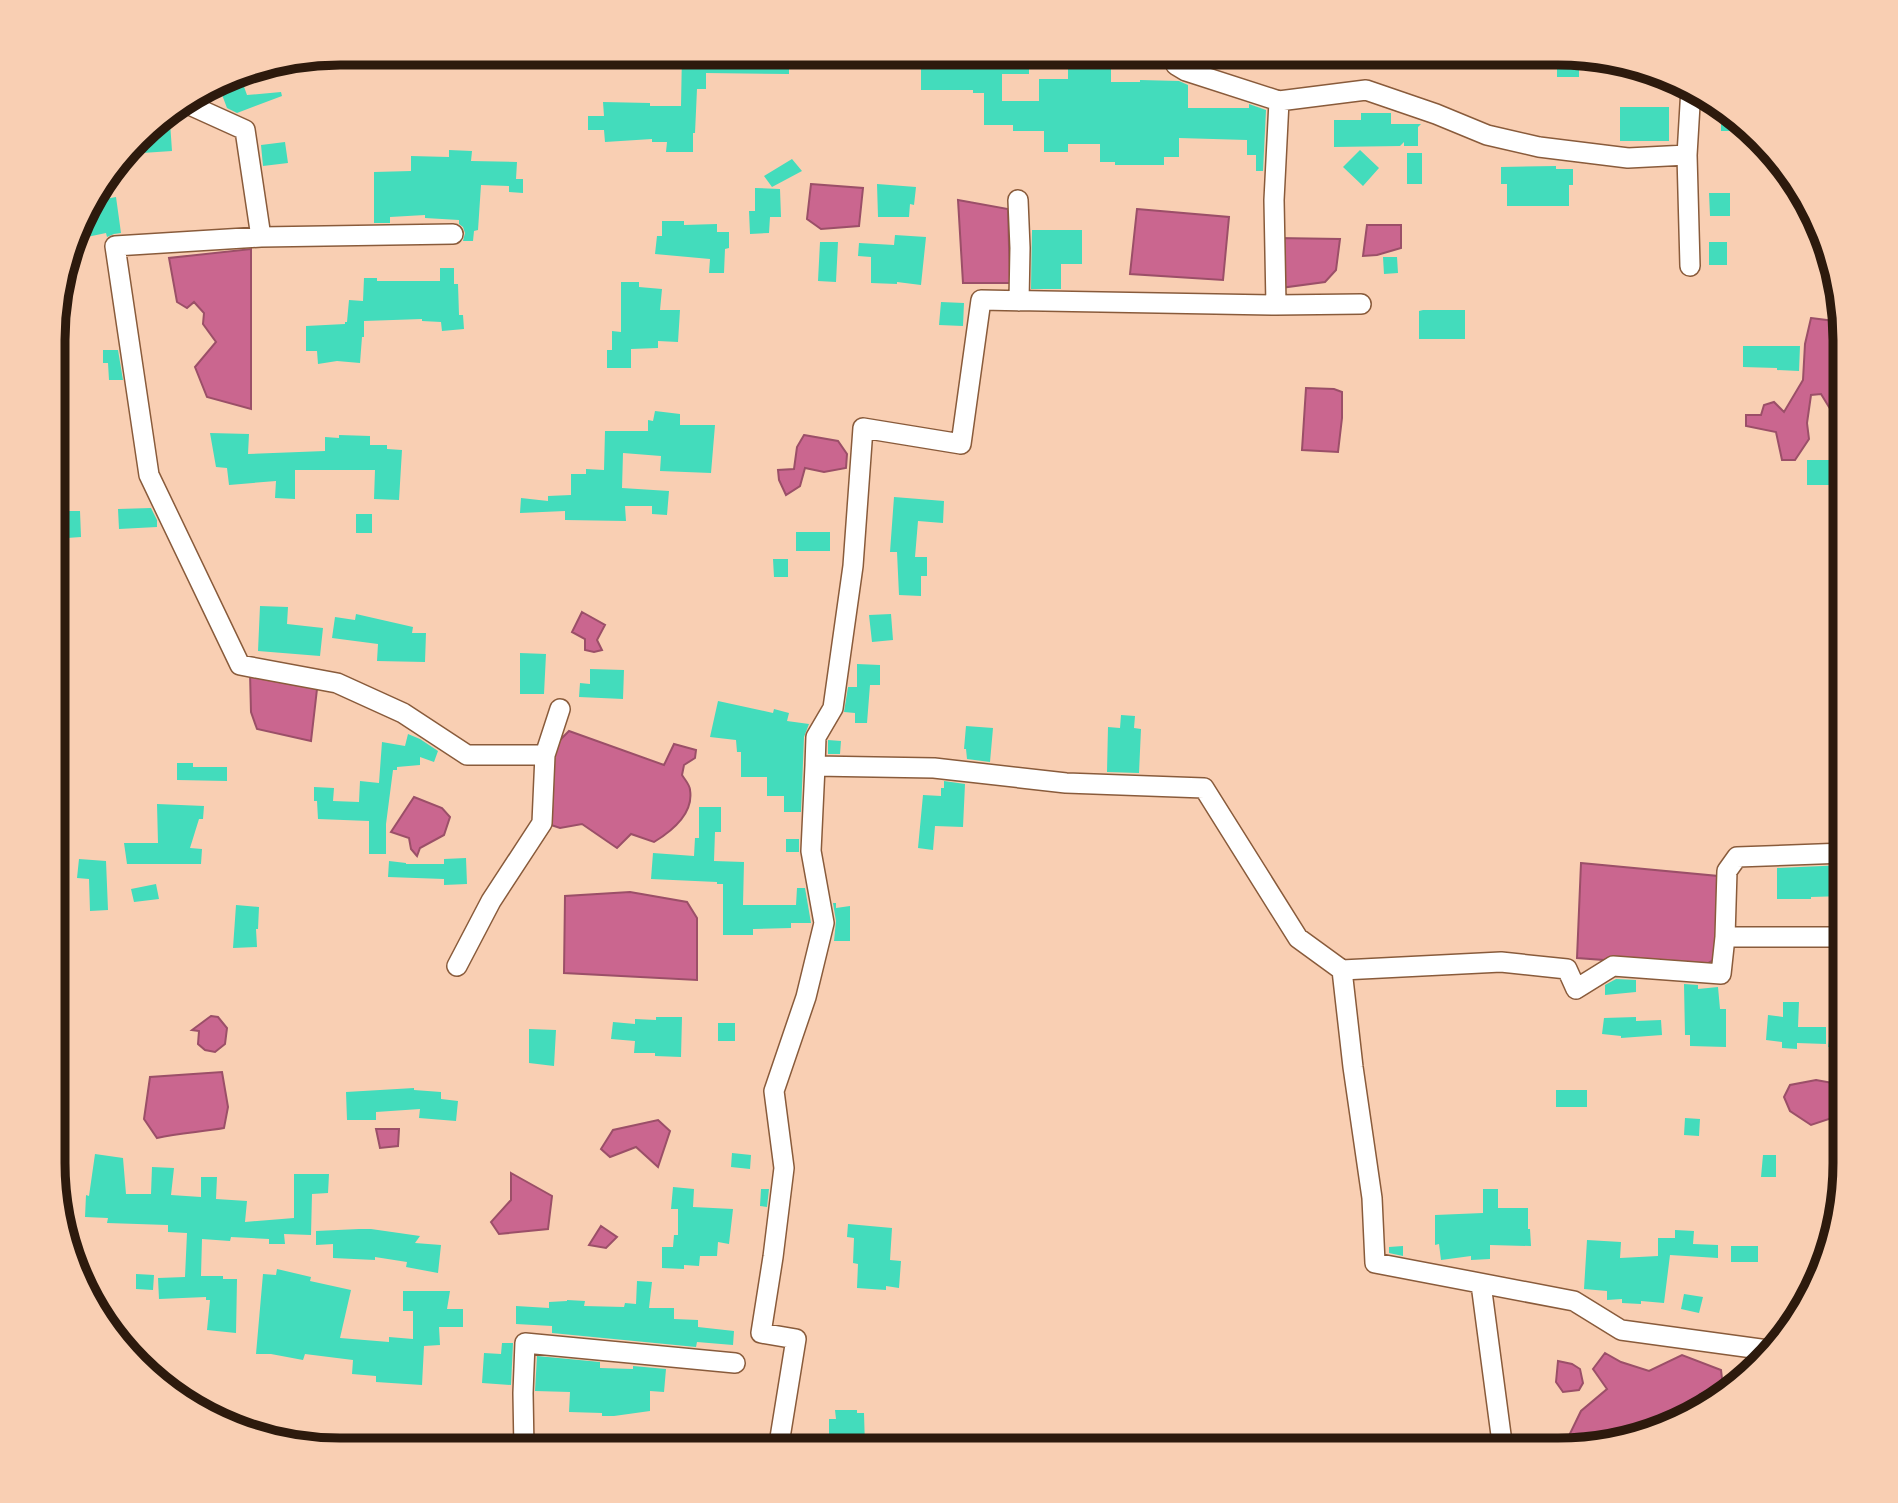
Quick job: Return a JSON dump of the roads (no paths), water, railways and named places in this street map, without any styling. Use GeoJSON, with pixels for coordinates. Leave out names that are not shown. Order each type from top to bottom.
{"type":"FeatureCollection","features":[{"type":"Feature","properties":{"kind":"street"},"geometry":{"type":"LineString","coordinates":[[1176,65],[1186,71],[1279,101],[1366,90],[1487,135],[1539,147],[1628,158],[1686,155]]}},
{"type":"Feature","properties":{"kind":"street"},"geometry":{"type":"LineString","coordinates":[[1690,99],[1686,155],[1690,266]]}},
{"type":"Feature","properties":{"kind":"street"},"geometry":{"type":"LineString","coordinates":[[1276,305],[1274,200],[1279,101]]}},
{"type":"Feature","properties":{"kind":"street"},"geometry":{"type":"LineString","coordinates":[[194,107],[245,130],[261,237]]}},
{"type":"Feature","properties":{"kind":"street"},"geometry":{"type":"LineString","coordinates":[[1018,200],[1019,301]]}},
{"type":"Feature","properties":{"kind":"street"},"geometry":{"type":"LineString","coordinates":[[261,237],[274,237],[288,237],[302,237],[453,234],[261,237],[115,246],[149,475],[240,665],[337,683],[403,713],[467,755],[545,755]]}},
{"type":"Feature","properties":{"kind":"street"},"geometry":{"type":"LineString","coordinates":[[780,1438],[796,1339],[761,1333],[784,1168],[774,1091],[807,997],[824,923],[811,850],[816,737],[833,708],[851,579],[863,428],[961,444],[981,300],[1361,304]]}},
{"type":"Feature","properties":{"kind":"street"},"geometry":{"type":"LineString","coordinates":[[457,966],[491,901],[541,823],[545,755],[560,709]]}},
{"type":"Feature","properties":{"kind":"street"},"geometry":{"type":"LineString","coordinates":[[814,766],[934,768],[1066,783],[1203,788],[1298,938],[1342,970],[1501,962],[1567,969],[1576,989],[1613,966],[1721,974],[1727,870],[1737,857],[1833,853]]}},
{"type":"Feature","properties":{"kind":"street"},"geometry":{"type":"LineString","coordinates":[[1725,937],[1833,937]]}},
{"type":"Feature","properties":{"kind":"street"},"geometry":{"type":"LineString","coordinates":[[1342,970],[1372,1198],[1375,1263],[1574,1301],[1621,1330],[1760,1350]]}},
{"type":"Feature","properties":{"kind":"street"},"geometry":{"type":"LineString","coordinates":[[1481,1284],[1501,1438]]}},
{"type":"Feature","properties":{"kind":"street"},"geometry":{"type":"LineString","coordinates":[[524,1438],[526,1343],[736,1363]]}}]}
